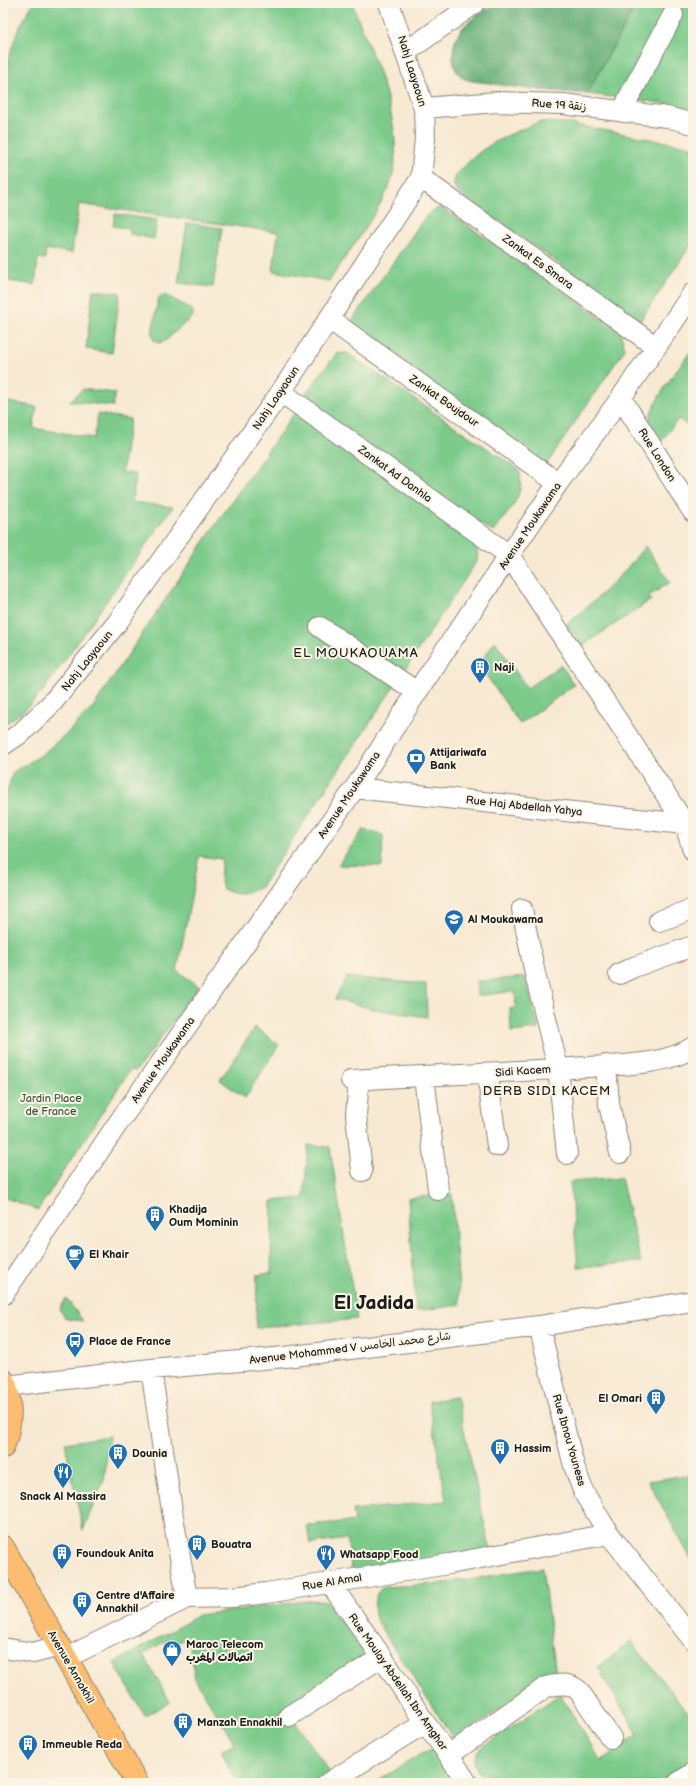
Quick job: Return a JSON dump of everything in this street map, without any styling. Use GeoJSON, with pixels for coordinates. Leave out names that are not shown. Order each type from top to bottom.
{"type":"FeatureCollection","features":[{"type":"Feature","properties":{"kind":"main road"},"geometry":{"type":"LineString","coordinates":[[3,1447],[8,1436],[10,1411],[5,1383]]}},
{"type":"Feature","properties":{"kind":"main road","name":"Avenue Annakhil"},"geometry":{"type":"LineString","coordinates":[[5,1558],[63,1652],[137,1783]]}},
{"type":"Feature","properties":{"kind":"street","name":"Nahj Laayaoun"},"geometry":{"type":"LineString","coordinates":[[4,750],[52,703],[117,624],[281,392],[421,178],[425,138],[424,108],[389,3]]}},
{"type":"Feature","properties":{"kind":"street"},"geometry":{"type":"LineString","coordinates":[[406,52],[475,3]]}},
{"type":"Feature","properties":{"kind":"street"},"geometry":{"type":"LineString","coordinates":[[623,112],[628,99],[673,15]]}},
{"type":"Feature","properties":{"kind":"street","name":"Rue 19 زنقة"},"geometry":{"type":"LineString","coordinates":[[424,108],[504,102],[563,104],[667,117],[693,124]]}},
{"type":"Feature","properties":{"kind":"street","name":"Zankat Es Smara"},"geometry":{"type":"LineString","coordinates":[[421,178],[655,346]]}},
{"type":"Feature","properties":{"kind":"street","name":"Avenue Moukawama"},"geometry":{"type":"LineString","coordinates":[[3,1295],[114,1129],[355,788],[417,692],[558,483],[621,398],[655,346],[693,293]]}},
{"type":"Feature","properties":{"kind":"street","name":"Zankat Boujdour"},"geometry":{"type":"LineString","coordinates":[[329,319],[558,483]]}},
{"type":"Feature","properties":{"kind":"street","name":"Zankat Ad Danhla"},"geometry":{"type":"LineString","coordinates":[[281,392],[509,556]]}},
{"type":"Feature","properties":{"kind":"street","name":"Rue London"},"geometry":{"type":"LineString","coordinates":[[621,398],[693,512]]}},
{"type":"Feature","properties":{"kind":"street"},"geometry":{"type":"LineString","coordinates":[[509,556],[689,825],[693,850]]}},
{"type":"Feature","properties":{"kind":"street"},"geometry":{"type":"LineString","coordinates":[[320,628],[417,692]]}},
{"type":"Feature","properties":{"kind":"street","name":"Rue Haj Abdellah Yahya"},"geometry":{"type":"LineString","coordinates":[[355,788],[689,825]]}},
{"type":"Feature","properties":{"kind":"street"},"geometry":{"type":"LineString","coordinates":[[522,909],[534,974],[558,1068],[567,1154]]}},
{"type":"Feature","properties":{"kind":"street"},"geometry":{"type":"LineString","coordinates":[[659,920],[693,909]]}},
{"type":"Feature","properties":{"kind":"street"},"geometry":{"type":"LineString","coordinates":[[619,974],[634,967],[693,946]]}},
{"type":"Feature","properties":{"kind":"street","name":"Sidi Kacem"},"geometry":{"type":"LineString","coordinates":[[362,1171],[356,1115],[355,1080],[637,1063],[679,1055],[693,1049]]}},
{"type":"Feature","properties":{"kind":"street"},"geometry":{"type":"LineString","coordinates":[[606,1065],[609,1104],[620,1153]]}},
{"type":"Feature","properties":{"kind":"street"},"geometry":{"type":"LineString","coordinates":[[487,1073],[497,1146]]}},
{"type":"Feature","properties":{"kind":"street"},"geometry":{"type":"LineString","coordinates":[[424,1077],[438,1190]]}},
{"type":"Feature","properties":{"kind":"street","name":"Avenue Mohammed V شارع محمد الخامس"},"geometry":{"type":"LineString","coordinates":[[5,1383],[285,1357],[539,1326],[693,1301]]}},
{"type":"Feature","properties":{"kind":"street","name":"Rue Ibnou Youness"},"geometry":{"type":"LineString","coordinates":[[539,1326],[574,1466],[584,1493],[609,1534],[693,1640]]}},
{"type":"Feature","properties":{"kind":"street"},"geometry":{"type":"LineString","coordinates":[[151,1369],[172,1511],[187,1598]]}},
{"type":"Feature","properties":{"kind":"street","name":"Rue Al Amal"},"geometry":{"type":"LineString","coordinates":[[3,1648],[33,1653],[63,1652],[187,1598],[266,1593],[449,1564],[609,1534]]}},
{"type":"Feature","properties":{"kind":"street","name":"Rue Moulay Abdellah Ibn Amghar"},"geometry":{"type":"LineString","coordinates":[[329,1582],[382,1657],[425,1723],[449,1755],[467,1783]]}},
{"type":"Feature","properties":{"kind":"street"},"geometry":{"type":"LineString","coordinates":[[289,1716],[382,1657]]}},
{"type":"Feature","properties":{"kind":"street"},"geometry":{"type":"LineString","coordinates":[[449,1755],[546,1687],[562,1684],[573,1686],[579,1691],[611,1738]]}},
{"type":"Feature","properties":{"kind":"street"},"geometry":{"type":"LineString","coordinates":[[328,1783],[425,1723]]}},
{"type":"Feature","properties":{"kind":"street"},"geometry":{"type":"LineString","coordinates":[[678,1783],[693,1773]]}},
{"type":"Feature","properties":{"kind":"green space"},"geometry":{"type":"Polygon","coordinates":[[[33,3],[352,3],[386,95],[392,120],[395,144],[394,168],[388,189],[382,201],[368,225],[329,281],[273,271],[278,232],[79,204],[72,253],[46,249],[45,259],[38,258],[35,285],[3,280],[3,85],[9,56],[18,30],[33,3]]]}},
{"type":"Feature","properties":{"kind":"green space"},"geometry":{"type":"Polygon","coordinates":[[[497,3],[637,3],[587,94],[474,81],[465,79],[459,74],[455,68],[453,57],[454,44],[457,36],[474,17],[497,3]]]}},
{"type":"Feature","properties":{"kind":"green space"},"geometry":{"type":"Polygon","coordinates":[[[637,3],[693,3],[693,109],[655,102],[587,94],[637,3]]]}},
{"type":"Feature","properties":{"kind":"green space"},"geometry":{"type":"Polygon","coordinates":[[[539,122],[566,123],[693,147],[693,242],[640,321],[457,192],[454,185],[455,177],[479,152],[498,140],[539,122]]]}},
{"type":"Feature","properties":{"kind":"green space"},"geometry":{"type":"Polygon","coordinates":[[[441,207],[620,331],[625,349],[546,465],[349,325],[423,220],[430,212],[441,207]]]}},
{"type":"Feature","properties":{"kind":"green space"},"geometry":{"type":"Polygon","coordinates":[[[115,214],[157,220],[154,239],[130,234],[130,228],[113,226],[115,214]]]}},
{"type":"Feature","properties":{"kind":"green space"},"geometry":{"type":"Polygon","coordinates":[[[187,223],[222,228],[213,287],[178,283],[187,223]]]}},
{"type":"Feature","properties":{"kind":"green space"},"geometry":{"type":"Polygon","coordinates":[[[93,290],[120,293],[112,353],[86,349],[93,290]]]}},
{"type":"Feature","properties":{"kind":"green space"},"geometry":{"type":"Polygon","coordinates":[[[165,295],[190,308],[193,311],[193,316],[164,342],[159,343],[154,340],[152,333],[158,300],[160,296],[165,295]]]}},
{"type":"Feature","properties":{"kind":"green space"},"geometry":{"type":"Polygon","coordinates":[[[693,348],[693,429],[678,419],[658,446],[649,430],[649,422],[652,412],[664,388],[693,348]]]}},
{"type":"Feature","properties":{"kind":"green space"},"geometry":{"type":"Polygon","coordinates":[[[347,353],[519,470],[521,479],[518,496],[493,532],[307,403],[304,396],[336,354],[347,353]]]}},
{"type":"Feature","properties":{"kind":"green space"},"geometry":{"type":"Polygon","coordinates":[[[83,389],[115,393],[113,406],[70,401],[83,389]]]}},
{"type":"Feature","properties":{"kind":"green space"},"geometry":{"type":"Polygon","coordinates":[[[3,401],[37,407],[33,428],[94,438],[98,414],[130,419],[122,472],[136,474],[132,502],[173,507],[43,691],[23,712],[3,725],[3,401]]]}},
{"type":"Feature","properties":{"kind":"green space","name":"Jardin Place de France"},"geometry":{"type":"Polygon","coordinates":[[[295,412],[471,539],[477,550],[477,561],[261,887],[251,892],[242,894],[223,889],[220,877],[222,859],[199,856],[177,971],[199,986],[136,1071],[130,1070],[38,1210],[3,1197],[3,805],[13,772],[40,756],[66,734],[93,707],[216,524],[295,412]]]}},
{"type":"Feature","properties":{"kind":"green space"},"geometry":{"type":"Polygon","coordinates":[[[645,546],[670,582],[649,596],[651,600],[576,650],[562,628],[606,590],[627,569],[645,546]]]}},
{"type":"Feature","properties":{"kind":"green space"},"geometry":{"type":"Polygon","coordinates":[[[495,641],[527,688],[561,665],[574,685],[520,724],[479,665],[495,641]]]}},
{"type":"Feature","properties":{"kind":"green space"},"geometry":{"type":"Polygon","coordinates":[[[363,830],[383,835],[382,866],[338,865],[363,830]]]}},
{"type":"Feature","properties":{"kind":"green space"},"geometry":{"type":"Polygon","coordinates":[[[347,977],[426,984],[427,1017],[373,1009],[335,999],[347,977]]]}},
{"type":"Feature","properties":{"kind":"green space"},"geometry":{"type":"Polygon","coordinates":[[[525,977],[539,1029],[511,1032],[510,1009],[516,1007],[515,991],[477,996],[477,981],[525,977]]]}},
{"type":"Feature","properties":{"kind":"green space"},"geometry":{"type":"Polygon","coordinates":[[[255,1027],[279,1045],[245,1098],[220,1080],[255,1027]]]}},
{"type":"Feature","properties":{"kind":"green space"},"geometry":{"type":"Polygon","coordinates":[[[308,1145],[330,1147],[357,1319],[256,1328],[257,1275],[271,1273],[272,1201],[304,1198],[308,1145]]]}},
{"type":"Feature","properties":{"kind":"green space"},"geometry":{"type":"Polygon","coordinates":[[[621,1178],[641,1262],[578,1267],[570,1182],[621,1178]]]}},
{"type":"Feature","properties":{"kind":"green space"},"geometry":{"type":"Polygon","coordinates":[[[452,1194],[460,1305],[416,1311],[408,1198],[452,1194]]]}},
{"type":"Feature","properties":{"kind":"green space"},"geometry":{"type":"Polygon","coordinates":[[[66,1298],[83,1321],[66,1319],[60,1310],[66,1298]]]}},
{"type":"Feature","properties":{"kind":"green space"},"geometry":{"type":"Polygon","coordinates":[[[457,1397],[490,1549],[352,1574],[347,1539],[310,1544],[307,1525],[355,1521],[353,1510],[446,1501],[429,1401],[457,1397]]]}},
{"type":"Feature","properties":{"kind":"green space"},"geometry":{"type":"Polygon","coordinates":[[[109,1436],[104,1480],[83,1530],[65,1443],[109,1436]]]}},
{"type":"Feature","properties":{"kind":"green space"},"geometry":{"type":"Polygon","coordinates":[[[693,1474],[693,1558],[691,1559],[648,1481],[693,1474]]]}},
{"type":"Feature","properties":{"kind":"green space"},"geometry":{"type":"Polygon","coordinates":[[[542,1568],[556,1674],[548,1676],[457,1739],[453,1738],[377,1622],[374,1603],[377,1593],[384,1587],[436,1584],[542,1568]]]}},
{"type":"Feature","properties":{"kind":"green space"},"geometry":{"type":"Polygon","coordinates":[[[314,1600],[327,1602],[366,1654],[280,1715],[289,1727],[295,1722],[331,1774],[320,1783],[237,1783],[221,1751],[235,1744],[195,1679],[188,1637],[173,1645],[169,1639],[143,1654],[170,1702],[145,1716],[114,1663],[198,1615],[314,1600]]]}},
{"type":"Feature","properties":{"kind":"green space"},"geometry":{"type":"Polygon","coordinates":[[[631,1641],[693,1719],[693,1765],[668,1783],[485,1783],[477,1771],[475,1764],[478,1750],[560,1694],[601,1761],[638,1734],[602,1675],[602,1671],[597,1668],[631,1641]]]}},
{"type":"Feature","properties":{"kind":"green space"},"geometry":{"type":"Polygon","coordinates":[[[433,1750],[440,1755],[458,1783],[375,1783],[421,1754],[433,1750]]]}},
{"type":"Feature","properties":{"kind":"place","name":"Naji"},"geometry":{"type":"Point","coordinates":[480,684]}},
{"type":"Feature","properties":{"kind":"place","name":"Attijariwafa Bank"},"geometry":{"type":"Point","coordinates":[416,775]}},
{"type":"Feature","properties":{"kind":"place","name":"Al Moukawama"},"geometry":{"type":"Point","coordinates":[454,936]}},
{"type":"Feature","properties":{"kind":"place","name":"Khadija Oum Mominin"},"geometry":{"type":"Point","coordinates":[155,1232]}},
{"type":"Feature","properties":{"kind":"place","name":"El Khair"},"geometry":{"type":"Point","coordinates":[75,1271]}},
{"type":"Feature","properties":{"kind":"place","name":"Place de France"},"geometry":{"type":"Point","coordinates":[75,1358]}},
{"type":"Feature","properties":{"kind":"place","name":"El Omari"},"geometry":{"type":"Point","coordinates":[656,1415]}},
{"type":"Feature","properties":{"kind":"place","name":"Hassim"},"geometry":{"type":"Point","coordinates":[500,1465]}},
{"type":"Feature","properties":{"kind":"place","name":"Dounia"},"geometry":{"type":"Point","coordinates":[118,1470]}},
{"type":"Feature","properties":{"kind":"place","name":"Snack Al Massira"},"geometry":{"type":"Point","coordinates":[63,1489]}},
{"type":"Feature","properties":{"kind":"place","name":"Bouatra"},"geometry":{"type":"Point","coordinates":[197,1561]}},
{"type":"Feature","properties":{"kind":"place","name":"Foundouk Anita"},"geometry":{"type":"Point","coordinates":[62,1570]}},
{"type":"Feature","properties":{"kind":"place","name":"Whatsapp Food"},"geometry":{"type":"Point","coordinates":[326,1571]}},
{"type":"Feature","properties":{"kind":"place","name":"Centre d'Affaire Annakhil"},"geometry":{"type":"Point","coordinates":[82,1618]}},
{"type":"Feature","properties":{"kind":"place","name":"Maroc Telecom اتصالات المغرب"},"geometry":{"type":"Point","coordinates":[172,1667]}},
{"type":"Feature","properties":{"kind":"place","name":"Manzah Ennakhil"},"geometry":{"type":"Point","coordinates":[183,1739]}},
{"type":"Feature","properties":{"kind":"place","name":"Immeuble Reda"},"geometry":{"type":"Point","coordinates":[28,1761]}},
{"type":"Feature","properties":{"kind":"district","name":"EL MOUKAOUAMA"},"geometry":{"type":"Point","coordinates":[356,653]}},
{"type":"Feature","properties":{"kind":"district","name":"DERB SIDI KACEM"},"geometry":{"type":"Point","coordinates":[547,1091]}},
{"type":"Feature","properties":{"kind":"district","name":"El Jadida"},"geometry":{"type":"Point","coordinates":[374,1303]}}]}
